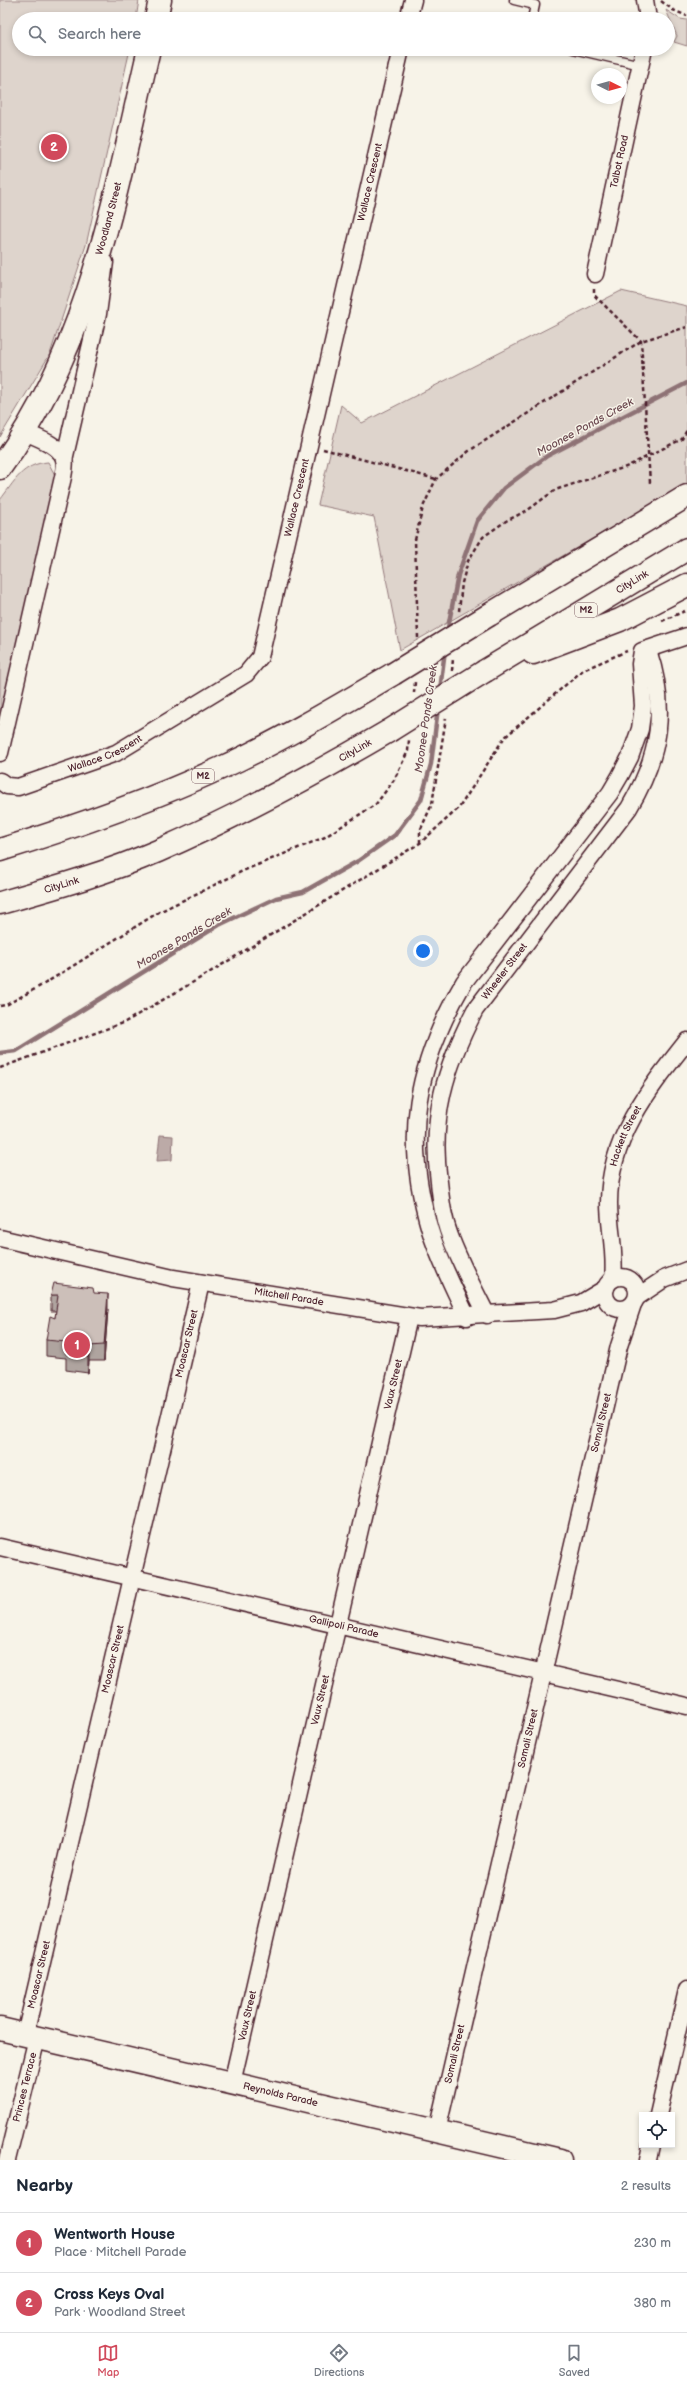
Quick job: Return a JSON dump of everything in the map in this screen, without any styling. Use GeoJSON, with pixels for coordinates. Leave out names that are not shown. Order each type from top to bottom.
{"type":"FeatureCollection","features":[{"type":"Feature","properties":{"kind":"main road"},"geometry":{"type":"LineString","coordinates":[[157,12],[160,0]]}},
{"type":"Feature","properties":{"kind":"main road","name":"Woodland Street"},"geometry":{"type":"LineString","coordinates":[[0,468],[25,432],[53,383],[79,318],[111,212],[147,56]]}},
{"type":"Feature","properties":{"kind":"main road","name":"M2"},"geometry":{"type":"LineString","coordinates":[[0,850],[135,805],[221,768],[300,728],[393,674],[687,496]]}},
{"type":"Feature","properties":{"kind":"main road","name":"CityLink"},"geometry":{"type":"LineString","coordinates":[[0,903],[67,884],[157,851],[309,778],[389,731],[687,549]]}},
{"type":"Feature","properties":{"kind":"main road"},"geometry":{"type":"LineString","coordinates":[[485,671],[620,620],[687,585]]}},
{"type":"Feature","properties":{"kind":"main road","name":"Reynolds Parade"},"geometry":{"type":"LineString","coordinates":[[0,2029],[560,2160]]}},
{"type":"Feature","properties":{"kind":"street"},"geometry":{"type":"LineString","coordinates":[[410,12],[413,0]]}},
{"type":"Feature","properties":{"kind":"street"},"geometry":{"type":"LineString","coordinates":[[645,0],[647,12]]}},
{"type":"Feature","properties":{"kind":"street","name":"Wallace Crescent"},"geometry":{"type":"LineString","coordinates":[[0,781],[7,786],[18,787],[110,757],[246,674],[260,657],[263,651],[311,446],[400,56]]}},
{"type":"Feature","properties":{"kind":"street","name":"Talbot Road"},"geometry":{"type":"LineString","coordinates":[[595,274],[642,56]]}},
{"type":"Feature","properties":{"kind":"street"},"geometry":{"type":"LineString","coordinates":[[0,753],[63,477],[64,460],[98,314],[111,212]]}},
{"type":"Feature","properties":{"kind":"street"},"geometry":{"type":"LineString","coordinates":[[25,432],[52,446],[64,460]]}},
{"type":"Feature","properties":{"kind":"street"},"geometry":{"type":"LineString","coordinates":[[467,1317],[430,1231],[422,1197],[417,1151],[416,1120],[418,1094],[425,1066],[444,1015],[464,982],[610,793],[630,757],[642,716],[643,697],[640,664],[645,651],[687,636]]}},
{"type":"Feature","properties":{"kind":"street","name":"Wheeler Street"},"geometry":{"type":"LineString","coordinates":[[487,1315],[463,1269],[444,1215],[435,1141],[441,1093],[460,1039],[475,1010],[629,808],[644,783],[652,763],[659,726],[656,685],[645,651]]}},
{"type":"Feature","properties":{"kind":"street","name":"Hackett Street"},"geometry":{"type":"LineString","coordinates":[[620,1282],[614,1248],[609,1203],[614,1161],[620,1143],[639,1104],[687,1041]]}},
{"type":"Feature","properties":{"kind":"street","name":"Mitchell Parade"},"geometry":{"type":"LineString","coordinates":[[0,1238],[200,1283],[409,1317],[467,1317],[554,1310],[581,1303],[620,1282],[664,1279]]}},
{"type":"Feature","properties":{"kind":"street","name":"Mitchell Parade"},"geometry":{"type":"LineString","coordinates":[[635,1301],[664,1279],[687,1270]]}},
{"type":"Feature","properties":{"kind":"street"},"geometry":{"type":"LineString","coordinates":[[620,1282],[637,1288],[635,1301],[624,1309],[613,1307],[606,1298],[620,1282]]}},
{"type":"Feature","properties":{"kind":"street","name":"Moascar Street"},"geometry":{"type":"LineString","coordinates":[[31,2036],[131,1578],[200,1283]]}},
{"type":"Feature","properties":{"kind":"street","name":"Somali Street"},"geometry":{"type":"LineString","coordinates":[[437,2131],[619,1346],[635,1301]]}},
{"type":"Feature","properties":{"kind":"street","name":"Mitchell Parade"},"geometry":{"type":"LineString","coordinates":[[581,1303],[613,1307]]}},
{"type":"Feature","properties":{"kind":"street","name":"Somali Street"},"geometry":{"type":"LineString","coordinates":[[613,1307],[620,1328],[619,1346]]}},
{"type":"Feature","properties":{"kind":"street","name":"Vaux Street"},"geometry":{"type":"LineString","coordinates":[[232,2083],[409,1317]]}},
{"type":"Feature","properties":{"kind":"street","name":"Gallipoli Parade"},"geometry":{"type":"LineString","coordinates":[[0,1547],[687,1706]]}},
{"type":"Feature","properties":{"kind":"street"},"geometry":{"type":"LineString","coordinates":[[659,2112],[687,1990]]}},
{"type":"Feature","properties":{"kind":"street","name":"Princes Terrace"},"geometry":{"type":"LineString","coordinates":[[7,2160],[31,2036]]}},
{"type":"Feature","properties":{"kind":"street"},"geometry":{"type":"LineString","coordinates":[[648,2160],[650,2148]]}},
{"type":"Feature","properties":{"kind":"lane"},"geometry":{"type":"LineString","coordinates":[[514,0],[535,5],[534,12]]}},
{"type":"Feature","properties":{"kind":"lane"},"geometry":{"type":"LineString","coordinates":[[602,56],[640,65]]}},
{"type":"Feature","properties":{"kind":"path"},"geometry":{"type":"LineString","coordinates":[[659,0],[678,13],[687,16]]}},
{"type":"Feature","properties":{"kind":"path"},"geometry":{"type":"LineString","coordinates":[[595,274],[594,295],[641,341],[650,483]]}},
{"type":"Feature","properties":{"kind":"path"},"geometry":{"type":"LineString","coordinates":[[311,446],[436,479]]}},
{"type":"Feature","properties":{"kind":"path"},"geometry":{"type":"LineString","coordinates":[[659,622],[687,610]]}},
{"type":"Feature","properties":{"kind":"path"},"geometry":{"type":"LineString","coordinates":[[0,1068],[125,1022],[202,978],[420,843],[458,808],[504,738],[583,670],[632,648],[645,651]]}},
{"type":"Feature","properties":{"kind":"shaded area"},"geometry":{"type":"Polygon","coordinates":[[[0,0],[139,0],[137,12],[12,12],[12,56],[128,56],[86,245],[50,354],[0,437],[0,0]]]}},
{"type":"Feature","properties":{"kind":"shaded area"},"geometry":{"type":"Polygon","coordinates":[[[675,16],[680,19],[687,20],[687,46],[675,42],[677,36],[675,31],[675,16]]]}},
{"type":"Feature","properties":{"kind":"shaded area"},"geometry":{"type":"Polygon","coordinates":[[[621,291],[687,306],[687,484],[400,650],[374,517],[318,505],[341,405],[362,423],[621,291]]]}},
{"type":"Feature","properties":{"kind":"shaded area"},"geometry":{"type":"Polygon","coordinates":[[[48,462],[56,477],[0,737],[0,500],[15,480],[25,470],[39,463],[48,462]]]}},
{"type":"Feature","properties":{"kind":"shaded area"},"geometry":{"type":"Polygon","coordinates":[[[160,1135],[173,1136],[172,1160],[157,1161],[160,1135]]]}},
{"type":"Feature","properties":{"kind":"building"},"geometry":{"type":"Polygon","coordinates":[[[54,1283],[93,1288],[94,1293],[108,1294],[104,1345],[89,1346],[88,1357],[66,1354],[66,1342],[46,1340],[50,1316],[55,1318],[58,1295],[51,1295],[54,1283]]]}},
{"type":"Feature","properties":{"kind":"waterway","name":"Moonee Ponds Creek"},"geometry":{"type":"LineString","coordinates":[[447,633],[458,575],[477,521],[504,488],[547,456],[687,383]]}},
{"type":"Feature","properties":{"kind":"waterway","name":"Moonee Ponds Creek"},"geometry":{"type":"LineString","coordinates":[[440,690],[445,650]]}},
{"type":"Feature","properties":{"kind":"waterway","name":"Moonee Ponds Creek"},"geometry":{"type":"LineString","coordinates":[[0,1053],[16,1051],[219,925],[276,898],[303,892],[358,861],[395,835],[421,800],[431,764],[438,708]]}},
{"type":"Feature","properties":{"kind":"place","name":"Cross Keys Oval"},"geometry":{"type":"Point","coordinates":[54,147]}},
{"type":"Feature","properties":{"kind":"place","name":"Wentworth House"},"geometry":{"type":"Point","coordinates":[77,1345]}}]}
